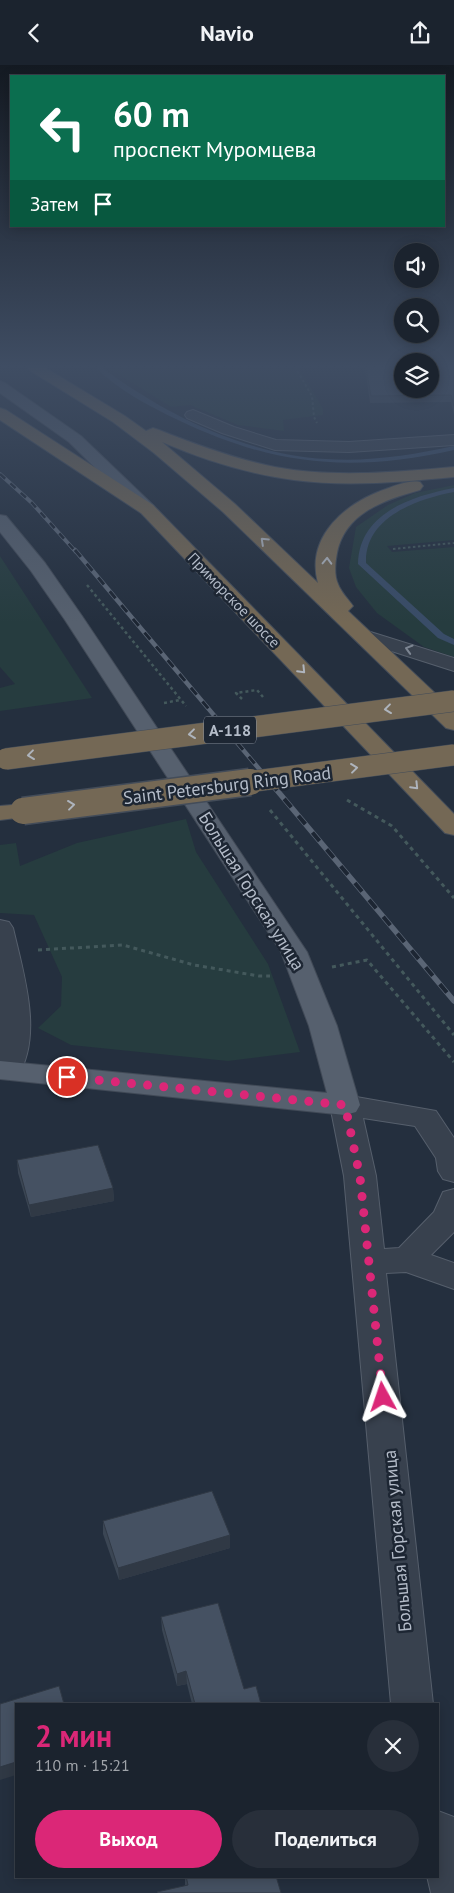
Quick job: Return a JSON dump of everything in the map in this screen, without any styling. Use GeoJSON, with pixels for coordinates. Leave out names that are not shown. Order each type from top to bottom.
{"type":"FeatureCollection","features":[{"type":"Feature","properties":{"kind":"highway"},"geometry":{"type":"LineString","coordinates":[[60,452],[147,509]]}},
{"type":"Feature","properties":{"kind":"highway"},"geometry":{"type":"LineString","coordinates":[[164,452],[228,508],[454,723]]}},
{"type":"Feature","properties":{"kind":"highway"},"geometry":{"type":"LineString","coordinates":[[204,452],[224,459],[293,475],[374,479],[454,472]]}},
{"type":"Feature","properties":{"kind":"highway"},"geometry":{"type":"LineString","coordinates":[[364,636],[328,583],[326,561],[328,545],[337,527],[352,511],[380,497],[412,486],[454,477]]}},
{"type":"Feature","properties":{"kind":"highway","name":"Приморское шоссе"},"geometry":{"type":"LineString","coordinates":[[147,509],[454,828]]}},
{"type":"Feature","properties":{"kind":"highway","name":"А-118"},"geometry":{"type":"LineString","coordinates":[[3,759],[454,701]]}},
{"type":"Feature","properties":{"kind":"highway","name":"Saint Petersburg Ring Road"},"geometry":{"type":"LineString","coordinates":[[12,812],[454,755]]}},
{"type":"Feature","properties":{"kind":"highway"},"geometry":{"type":"LineString","coordinates":[[433,805],[454,823]]}},
{"type":"Feature","properties":{"kind":"main road","name":"Приморское шоссе"},"geometry":{"type":"LineString","coordinates":[[89,452],[147,509]]}},
{"type":"Feature","properties":{"kind":"main road","name":"Большая Горская улица"},"geometry":{"type":"LineString","coordinates":[[0,520],[38,567],[85,635],[244,874],[294,953],[323,1026],[345,1105]]}},
{"type":"Feature","properties":{"kind":"main road"},"geometry":{"type":"LineString","coordinates":[[4,1070],[345,1105]]}},
{"type":"Feature","properties":{"kind":"street"},"geometry":{"type":"LineString","coordinates":[[364,636],[454,665]]}},
{"type":"Feature","properties":{"kind":"street"},"geometry":{"type":"LineString","coordinates":[[2,940],[17,1023],[14,1053],[4,1070]]}},
{"type":"Feature","properties":{"kind":"street"},"geometry":{"type":"LineString","coordinates":[[345,1105],[425,1118],[451,1157],[454,1171]]}},
{"type":"Feature","properties":{"kind":"street","name":"Большая Горская улица"},"geometry":{"type":"LineString","coordinates":[[345,1105],[360,1177],[370,1261],[412,1703]]}},
{"type":"Feature","properties":{"kind":"street"},"geometry":{"type":"LineString","coordinates":[[407,1260],[448,1217],[454,1200]]}},
{"type":"Feature","properties":{"kind":"street"},"geometry":{"type":"LineString","coordinates":[[370,1261],[407,1260],[454,1277]]}},
{"type":"Feature","properties":{"kind":"street"},"geometry":{"type":"LineString","coordinates":[[439,1837],[454,1893]]}},
{"type":"Feature","properties":{"kind":"path"},"geometry":{"type":"LineString","coordinates":[[393,549],[454,543]]}},
{"type":"Feature","properties":{"kind":"path"},"geometry":{"type":"LineString","coordinates":[[162,703],[180,700]]}},
{"type":"Feature","properties":{"kind":"path"},"geometry":{"type":"LineString","coordinates":[[2,940],[122,945],[194,965],[259,976],[275,975]]}},
{"type":"Feature","properties":{"kind":"path"},"geometry":{"type":"LineString","coordinates":[[331,967],[367,960],[454,1062]]}},
{"type":"Feature","properties":{"kind":"green space"},"geometry":{"type":"Polygon","coordinates":[[[454,485],[454,540],[387,546],[392,552],[454,547],[454,657],[424,647],[377,613],[356,587],[349,568],[356,527],[388,505],[415,493],[454,485]]]}},
{"type":"Feature","properties":{"kind":"green space"},"geometry":{"type":"Polygon","coordinates":[[[0,556],[92,698],[0,711],[0,688],[15,684],[0,667],[0,556]]]}},
{"type":"Feature","properties":{"kind":"green space"},"geometry":{"type":"Polygon","coordinates":[[[186,819],[196,852],[268,964],[300,1052],[228,1061],[71,1045],[38,1028],[61,1006],[62,977],[34,915],[0,913],[0,845],[16,843],[20,866],[77,843],[186,819]]]}},
{"type":"Feature","properties":{"kind":"building"},"geometry":{"type":"Polygon","coordinates":[[[98,1145],[113,1188],[29,1205],[17,1160],[98,1145]]]}},
{"type":"Feature","properties":{"kind":"building"},"geometry":{"type":"Polygon","coordinates":[[[212,1491],[230,1535],[118,1568],[103,1521],[212,1491]]]}},
{"type":"Feature","properties":{"kind":"building"},"geometry":{"type":"Polygon","coordinates":[[[218,1603],[244,1689],[256,1686],[261,1703],[195,1703],[186,1671],[177,1674],[161,1617],[218,1603]]]}},
{"type":"Feature","properties":{"kind":"building"},"geometry":{"type":"Polygon","coordinates":[[[59,1686],[64,1703],[15,1703],[15,1762],[0,1767],[0,1704],[59,1686]]]}},
{"type":"Feature","properties":{"kind":"building"},"geometry":{"type":"Polygon","coordinates":[[[186,1878],[277,1878],[281,1893],[157,1892],[188,1885],[186,1878]]]}},
{"type":"Feature","properties":{"kind":"waterway"},"geometry":{"type":"LineString","coordinates":[[268,452],[306,459],[348,462],[391,459],[436,452]]}},
{"type":"Feature","properties":{"kind":"waterway"},"geometry":{"type":"LineString","coordinates":[[454,490],[415,501],[389,514],[369,533],[362,551],[362,564],[441,636],[454,642]]}},
{"type":"Feature","properties":{"kind":"railway"},"geometry":{"type":"LineString","coordinates":[[0,474],[32,503],[76,552]]}},
{"type":"Feature","properties":{"kind":"railway"},"geometry":{"type":"LineString","coordinates":[[75,550],[271,783]]}},
{"type":"Feature","properties":{"kind":"railway"},"geometry":{"type":"LineString","coordinates":[[270,782],[454,1001]]}},
{"type":"Feature","properties":{"kind":"route"},"geometry":{"type":"LineString","coordinates":[[67,1077],[345,1105],[360,1177],[383,1397]]}}]}
